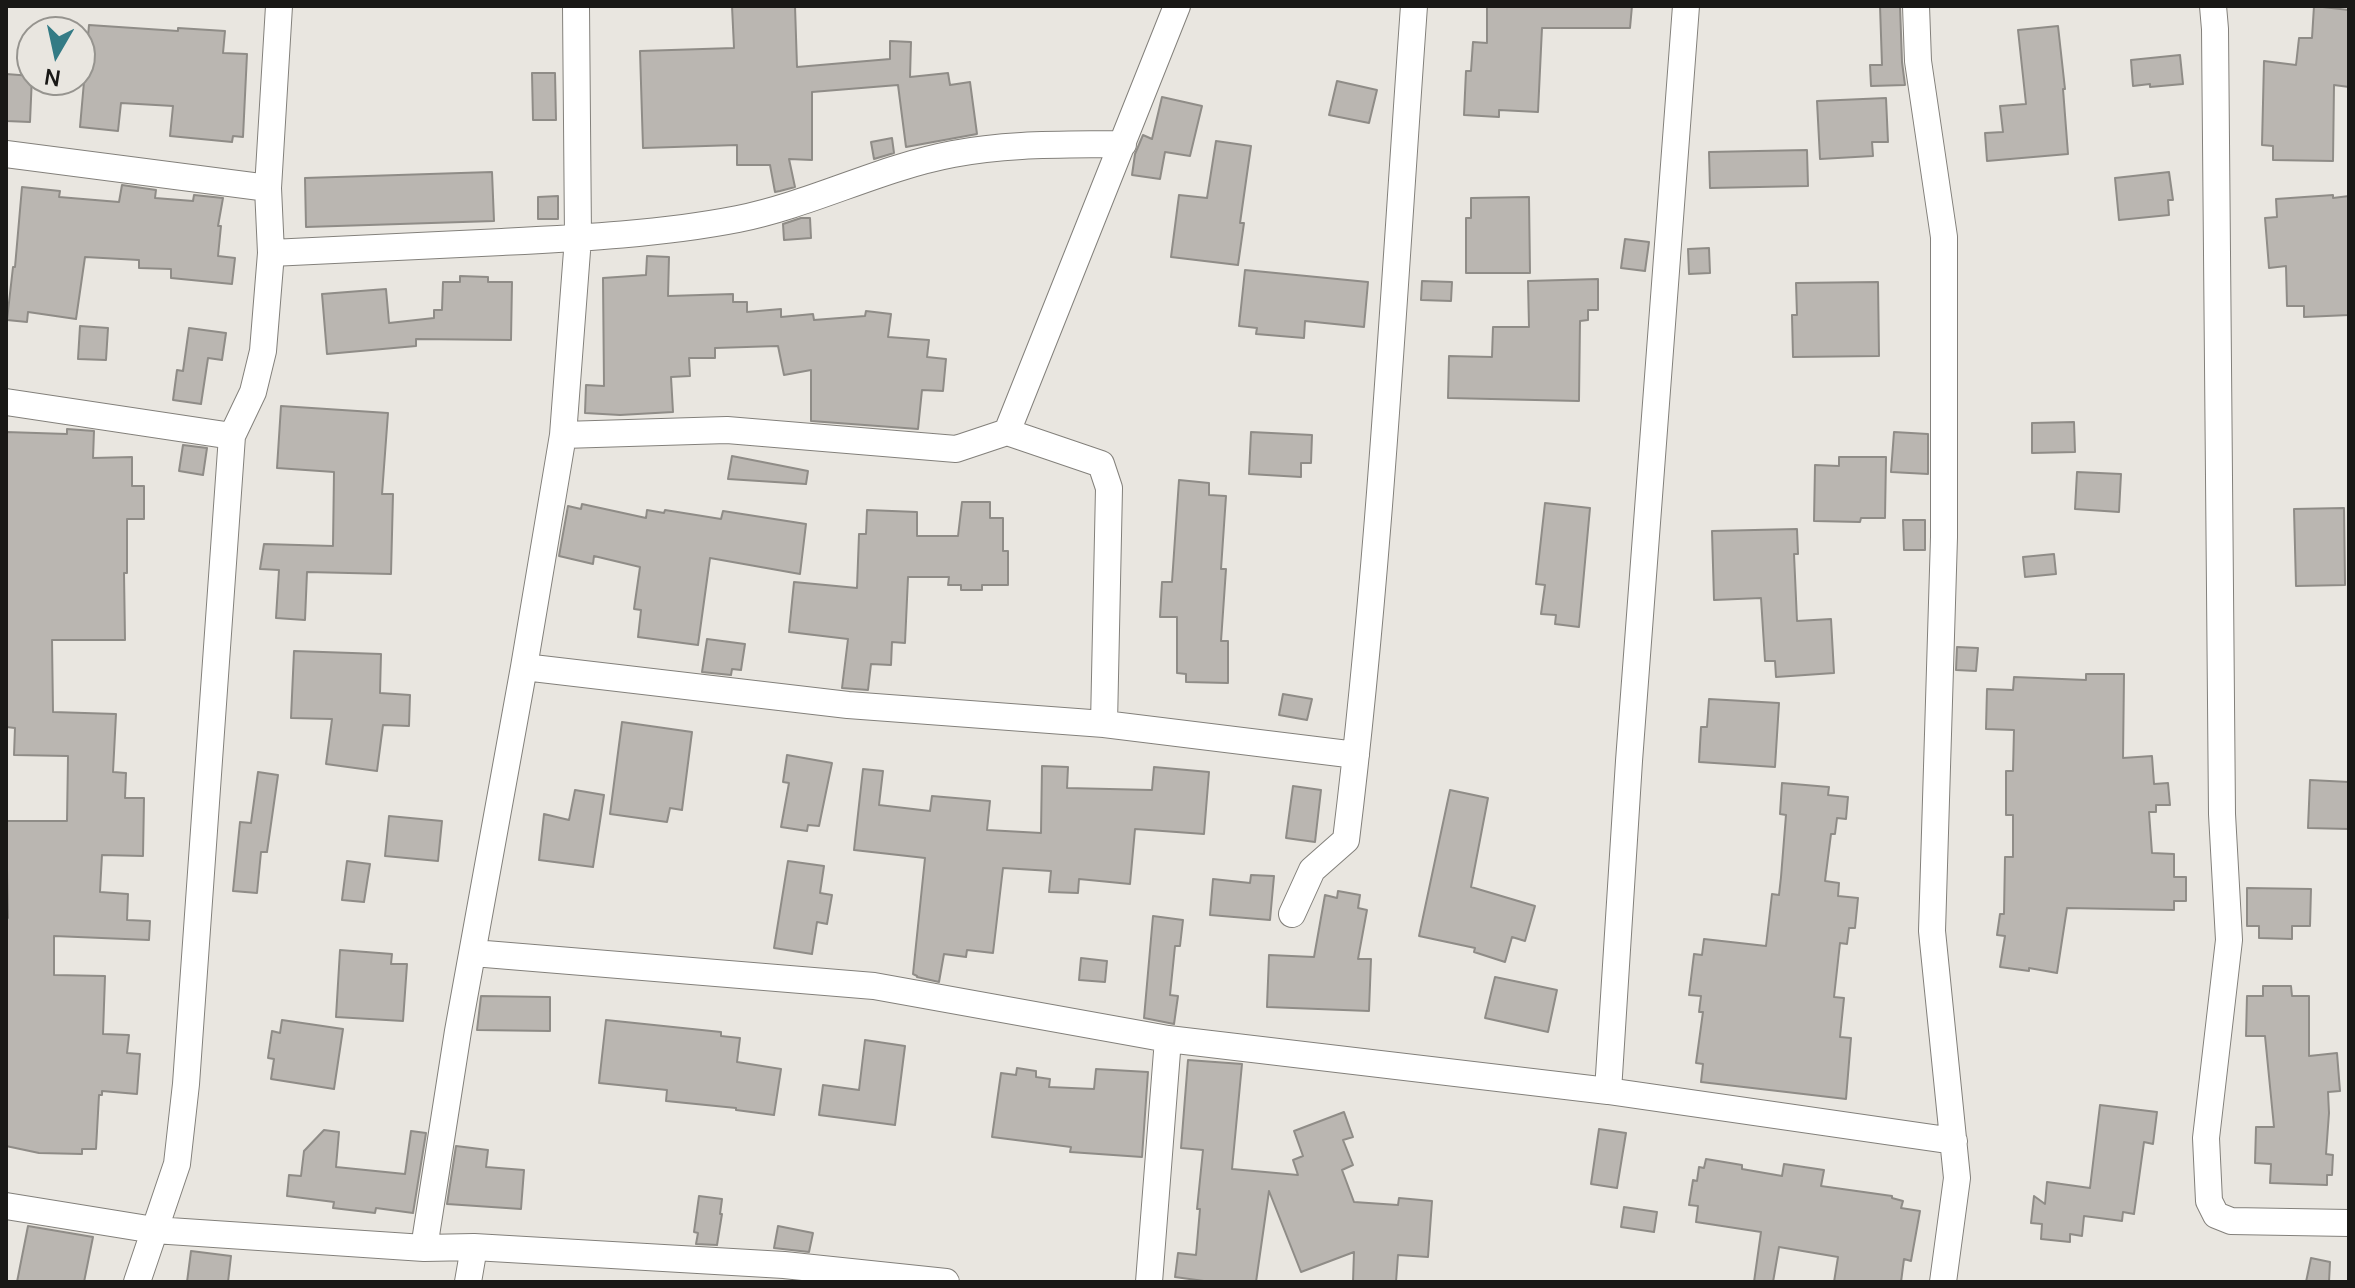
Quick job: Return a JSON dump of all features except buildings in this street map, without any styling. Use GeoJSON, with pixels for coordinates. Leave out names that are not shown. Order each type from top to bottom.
{"type":"FeatureCollection","features":[{"type":"Feature","properties":{"kind":"street"},"geometry":{"type":"LineString","coordinates":[[137,1282],[177,1164],[186,1084],[232,436],[253,392],[263,351],[271,253],[268,188],[279,6]]}},
{"type":"Feature","properties":{"kind":"street"},"geometry":{"type":"LineString","coordinates":[[424,1248],[458,1031],[563,435],[578,238],[576,6]]}},
{"type":"Feature","properties":{"kind":"street"},"geometry":{"type":"LineString","coordinates":[[1007,432],[1177,6]]}},
{"type":"Feature","properties":{"kind":"street"},"geometry":{"type":"LineString","coordinates":[[1292,914],[1312,870],[1346,840],[1384,441],[1414,6]]}},
{"type":"Feature","properties":{"kind":"street"},"geometry":{"type":"LineString","coordinates":[[1608,1091],[1629,761],[1686,6]]}},
{"type":"Feature","properties":{"kind":"street"},"geometry":{"type":"LineString","coordinates":[[1916,6],[1918,61],[1944,237],[1944,537],[1932,931],[1957,1178],[1943,1282]]}},
{"type":"Feature","properties":{"kind":"street"},"geometry":{"type":"LineString","coordinates":[[2213,6],[2222,814],[2229,940],[2206,1138],[2209,1201],[2216,1215],[2231,1221],[2349,1223]]}},
{"type":"Feature","properties":{"kind":"street"},"geometry":{"type":"LineString","coordinates":[[271,253],[578,238],[669,228],[790,207],[868,176],[951,154],[1008,146],[1123,144]]}},
{"type":"Feature","properties":{"kind":"street"},"geometry":{"type":"LineString","coordinates":[[6,154],[268,188]]}},
{"type":"Feature","properties":{"kind":"street"},"geometry":{"type":"LineString","coordinates":[[6,402],[232,436]]}},
{"type":"Feature","properties":{"kind":"street"},"geometry":{"type":"LineString","coordinates":[[563,435],[727,430],[956,449],[1007,432],[1101,464],[1109,488],[1104,724]]}},
{"type":"Feature","properties":{"kind":"street"},"geometry":{"type":"LineString","coordinates":[[524,667],[848,705],[1104,724],[1356,755]]}},
{"type":"Feature","properties":{"kind":"street"},"geometry":{"type":"LineString","coordinates":[[473,953],[874,986],[1168,1039],[1608,1091],[1954,1141]]}},
{"type":"Feature","properties":{"kind":"street"},"geometry":{"type":"LineString","coordinates":[[1149,1282],[1168,1039]]}},
{"type":"Feature","properties":{"kind":"street"},"geometry":{"type":"LineString","coordinates":[[6,1206],[154,1230],[424,1248],[474,1247],[782,1274],[946,1282]]}},
{"type":"Feature","properties":{"kind":"street"},"geometry":{"type":"LineString","coordinates":[[468,1282],[474,1247]]}}]}
